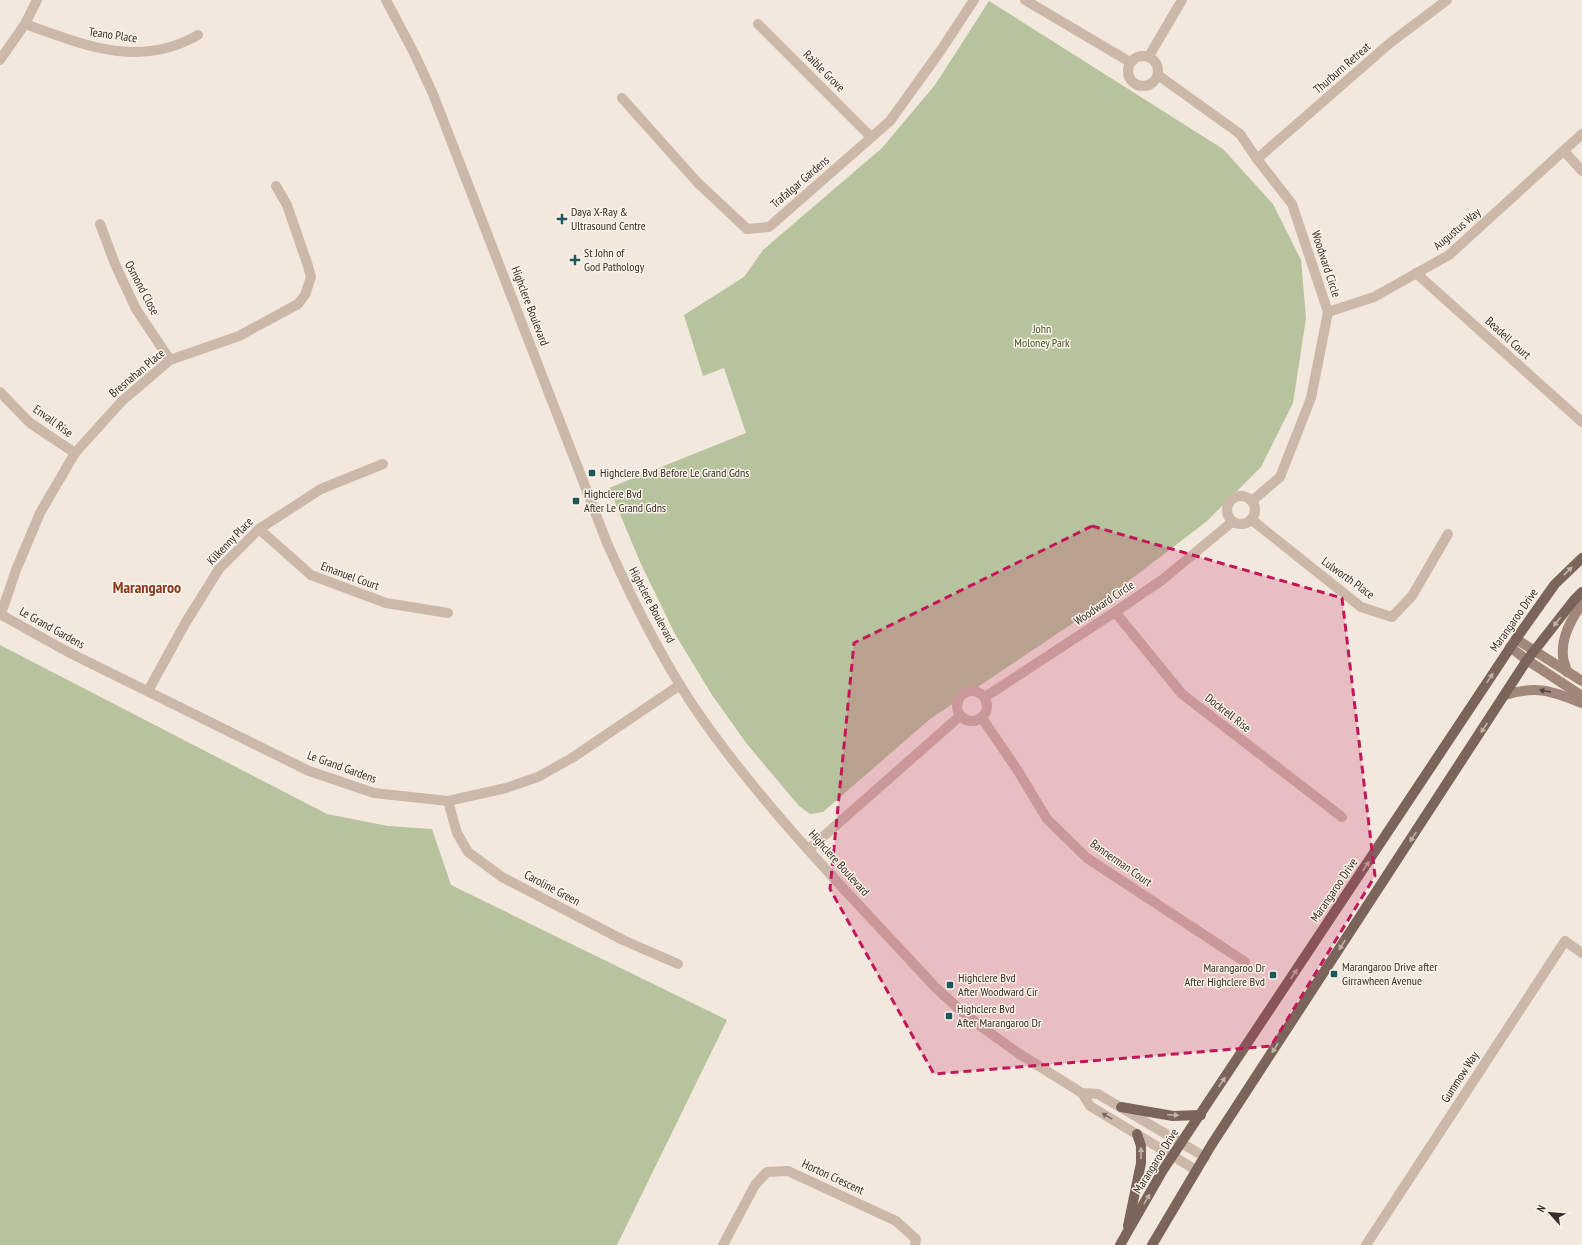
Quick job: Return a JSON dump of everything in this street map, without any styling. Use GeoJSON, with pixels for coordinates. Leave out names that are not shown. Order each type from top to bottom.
{"type":"FeatureCollection","features":[{"type":"Feature","properties":{"kind":"main road","name":"Marangaroo Drive"},"geometry":{"type":"LineString","coordinates":[[1120,1245],[1182,1142],[1513,643],[1555,584],[1582,558]]}},
{"type":"Feature","properties":{"kind":"main road"},"geometry":{"type":"LineString","coordinates":[[1152,1245],[1196,1170],[1527,660],[1582,592]]}},
{"type":"Feature","properties":{"kind":"main road"},"geometry":{"type":"LineString","coordinates":[[1567,672],[1563,656],[1566,636],[1582,604]]}},
{"type":"Feature","properties":{"kind":"main road"},"geometry":{"type":"LineString","coordinates":[[1513,643],[1534,650],[1582,681]]}},
{"type":"Feature","properties":{"kind":"main road"},"geometry":{"type":"LineString","coordinates":[[1513,643],[1527,660],[1582,696]]}},
{"type":"Feature","properties":{"kind":"main road"},"geometry":{"type":"LineString","coordinates":[[1505,695],[1520,690],[1529,689],[1546,691],[1582,703]]}},
{"type":"Feature","properties":{"kind":"main road"},"geometry":{"type":"LineString","coordinates":[[1121,1107],[1173,1116],[1201,1115]]}},
{"type":"Feature","properties":{"kind":"main road"},"geometry":{"type":"LineString","coordinates":[[1127,1232],[1141,1163],[1141,1146],[1137,1134]]}},
{"type":"Feature","properties":{"kind":"street"},"geometry":{"type":"LineString","coordinates":[[0,60],[25,24],[37,0]]}},
{"type":"Feature","properties":{"kind":"street","name":"Highclere Boulevard"},"geometry":{"type":"LineString","coordinates":[[386,0],[415,55],[433,94],[607,543],[636,607],[680,685],[722,746],[747,778],[809,849],[935,987],[959,1009],[1018,1053],[1082,1093],[1090,1106],[1196,1170]]}},
{"type":"Feature","properties":{"kind":"street","name":"Trafalgar Gardens"},"geometry":{"type":"LineString","coordinates":[[622,98],[697,182],[747,229],[769,227],[890,121],[941,50],[974,0]]}},
{"type":"Feature","properties":{"kind":"street"},"geometry":{"type":"LineString","coordinates":[[1025,0],[1130,62]]}},
{"type":"Feature","properties":{"kind":"street"},"geometry":{"type":"LineString","coordinates":[[1149,56],[1182,0]]}},
{"type":"Feature","properties":{"kind":"street","name":"Thurburn Retreat"},"geometry":{"type":"LineString","coordinates":[[1257,159],[1390,42],[1447,0]]}},
{"type":"Feature","properties":{"kind":"street","name":"Teano Place"},"geometry":{"type":"LineString","coordinates":[[25,24],[82,44],[124,52],[160,51],[183,44],[198,35]]}},
{"type":"Feature","properties":{"kind":"street","name":"Raible Grove"},"geometry":{"type":"LineString","coordinates":[[758,24],[871,137]]}},
{"type":"Feature","properties":{"kind":"street"},"geometry":{"type":"LineString","coordinates":[[1139,56],[1149,56],[1157,64],[1158,75],[1156,80],[1147,86],[1136,85],[1129,77],[1128,67],[1130,62],[1139,56]]}},
{"type":"Feature","properties":{"kind":"street","name":"Woodward Circle"},"geometry":{"type":"LineString","coordinates":[[1158,75],[1240,134],[1257,159],[1292,204],[1328,312],[1312,398],[1280,478],[1252,501]]}},
{"type":"Feature","properties":{"kind":"street","name":"Augustus Way"},"geometry":{"type":"LineString","coordinates":[[1328,312],[1374,297],[1449,255],[1582,134]]}},
{"type":"Feature","properties":{"kind":"street"},"geometry":{"type":"LineString","coordinates":[[1564,151],[1582,171]]}},
{"type":"Feature","properties":{"kind":"street","name":"Bresnahan Place"},"geometry":{"type":"LineString","coordinates":[[1,614],[16,570],[40,513],[75,453],[122,401],[170,360],[239,336],[298,304],[305,295],[311,277],[287,205],[276,186]]}},
{"type":"Feature","properties":{"kind":"street","name":"Osmond Close"},"geometry":{"type":"LineString","coordinates":[[100,224],[115,264],[136,309],[170,360]]}},
{"type":"Feature","properties":{"kind":"street","name":"Beadell Court"},"geometry":{"type":"LineString","coordinates":[[1416,273],[1582,422]]}},
{"type":"Feature","properties":{"kind":"street","name":"Envall Rise"},"geometry":{"type":"LineString","coordinates":[[0,392],[30,423],[75,453]]}},
{"type":"Feature","properties":{"kind":"street","name":"Kilkenny Place"},"geometry":{"type":"LineString","coordinates":[[148,691],[186,622],[219,569],[259,529],[321,489],[383,464]]}},
{"type":"Feature","properties":{"kind":"street"},"geometry":{"type":"LineString","coordinates":[[1243,496],[1252,501],[1256,510],[1252,520],[1243,525],[1238,525],[1228,518],[1226,510],[1227,505],[1232,499],[1243,496]]}},
{"type":"Feature","properties":{"kind":"street","name":"Lulworth Place"},"geometry":{"type":"LineString","coordinates":[[1252,520],[1361,607],[1392,617],[1412,596],[1448,534]]}},
{"type":"Feature","properties":{"kind":"street","name":"Woodward Circle"},"geometry":{"type":"LineString","coordinates":[[985,697],[1116,612],[1162,580],[1232,522]]}},
{"type":"Feature","properties":{"kind":"street","name":"Emanuel Court"},"geometry":{"type":"LineString","coordinates":[[259,529],[311,575],[386,603],[448,613]]}},
{"type":"Feature","properties":{"kind":"street","name":"Dockrell Rise"},"geometry":{"type":"LineString","coordinates":[[1116,612],[1182,694],[1342,817]]}},
{"type":"Feature","properties":{"kind":"street","name":"Le Grand Gardens"},"geometry":{"type":"LineString","coordinates":[[1,614],[68,652],[309,771],[374,794],[448,801],[506,788],[538,777],[572,758],[680,685]]}},
{"type":"Feature","properties":{"kind":"street"},"geometry":{"type":"LineString","coordinates":[[976,690],[985,697],[987,708],[982,718],[971,721],[965,720],[960,716],[957,711],[956,703],[958,698],[964,692],[976,690]]}},
{"type":"Feature","properties":{"kind":"street"},"geometry":{"type":"LineString","coordinates":[[809,849],[960,716]]}},
{"type":"Feature","properties":{"kind":"street","name":"Bannerman Court"},"geometry":{"type":"LineString","coordinates":[[982,718],[1018,771],[1047,819],[1087,858],[1245,962]]}},
{"type":"Feature","properties":{"kind":"street","name":"Caroline Green"},"geometry":{"type":"LineString","coordinates":[[448,801],[457,833],[468,852],[502,877],[623,940],[678,964]]}},
{"type":"Feature","properties":{"kind":"street","name":"Gummow Way"},"geometry":{"type":"LineString","coordinates":[[1366,1245],[1565,941],[1582,953]]}},
{"type":"Feature","properties":{"kind":"street","name":"Highclere Boulevard"},"geometry":{"type":"LineString","coordinates":[[1082,1093],[1098,1094],[1182,1142],[1205,1157]]}},
{"type":"Feature","properties":{"kind":"street","name":"Horton Crescent"},"geometry":{"type":"LineString","coordinates":[[723,1245],[755,1185],[766,1172],[788,1171],[896,1221],[915,1242]]}},
{"type":"Feature","properties":{"kind":"highlighted area"},"geometry":{"type":"Polygon","coordinates":[[[1092,526],[1342,598],[1375,876],[1271,1046],[934,1074],[830,889],[854,643],[1092,526]]]}},
{"type":"Feature","properties":{"kind":"green space","name":"John Moloney Park"},"geometry":{"type":"Polygon","coordinates":[[[989,1],[1223,149],[1273,204],[1301,260],[1306,318],[1293,403],[1261,467],[1206,522],[1076,621],[930,719],[823,812],[810,814],[799,806],[747,744],[712,695],[675,634],[641,564],[609,488],[746,433],[724,368],[703,376],[684,315],[744,277],[763,250],[882,148],[935,85],[989,1]]]}},
{"type":"Feature","properties":{"kind":"green space"},"geometry":{"type":"Polygon","coordinates":[[[0,645],[327,814],[388,826],[432,829],[451,885],[727,1020],[617,1245],[0,1245],[0,645]]]}},
{"type":"Feature","properties":{"kind":"place","name":"Daya X-Ray & Ultrasound Centre"},"geometry":{"type":"Point","coordinates":[562,219]}},
{"type":"Feature","properties":{"kind":"place","name":"St John of God Pathology"},"geometry":{"type":"Point","coordinates":[575,260]}},
{"type":"Feature","properties":{"kind":"place","name":"Highclere Bvd Before Le Grand Gdns"},"geometry":{"type":"Point","coordinates":[592,473]}},
{"type":"Feature","properties":{"kind":"place","name":"Highclere Bvd After Le Grand Gdns"},"geometry":{"type":"Point","coordinates":[576,501]}},
{"type":"Feature","properties":{"kind":"place","name":"Marangaroo Drive after Girrawheen Avenue"},"geometry":{"type":"Point","coordinates":[1334,974]}},
{"type":"Feature","properties":{"kind":"place","name":"Marangaroo Dr After Highclere Bvd"},"geometry":{"type":"Point","coordinates":[1273,975]}},
{"type":"Feature","properties":{"kind":"place","name":"Highclere Bvd After Woodward Cir"},"geometry":{"type":"Point","coordinates":[950,985]}},
{"type":"Feature","properties":{"kind":"place","name":"Highclere Bvd After Marangaroo Dr"},"geometry":{"type":"Point","coordinates":[949,1016]}},
{"type":"Feature","properties":{"kind":"district","name":"Marangaroo"},"geometry":{"type":"Point","coordinates":[147,587]}}]}
